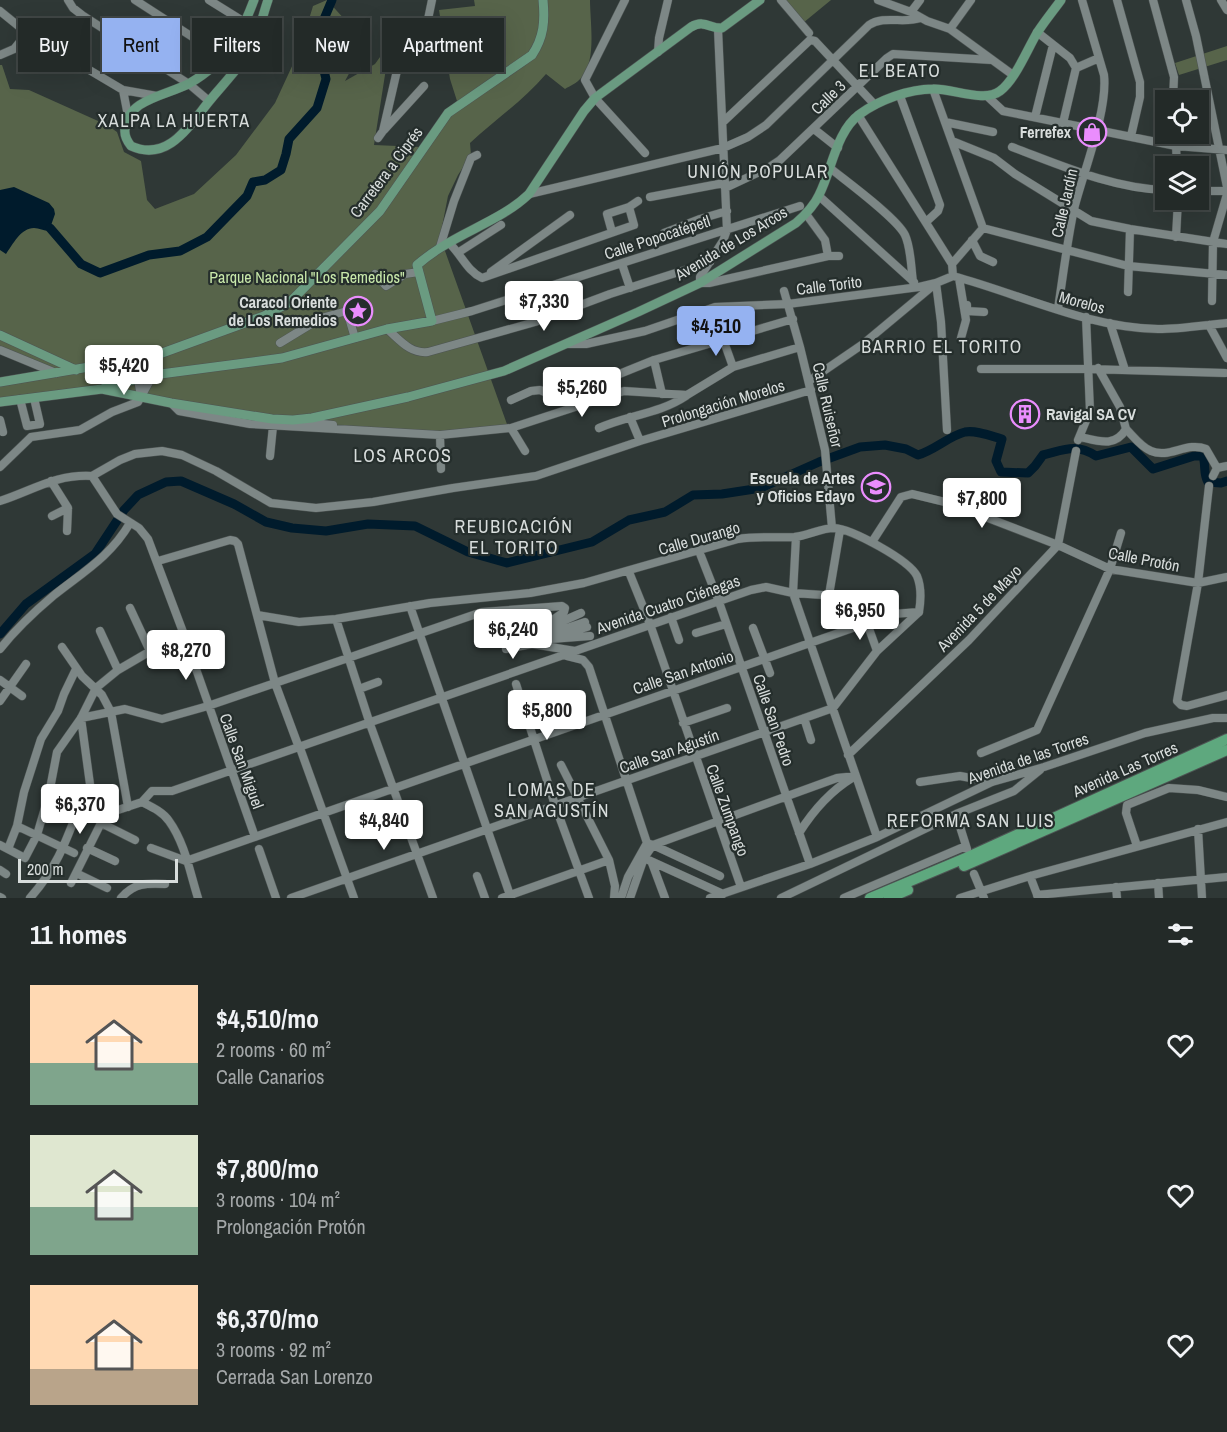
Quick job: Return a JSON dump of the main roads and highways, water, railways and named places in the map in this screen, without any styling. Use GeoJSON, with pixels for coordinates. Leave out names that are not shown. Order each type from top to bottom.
{"type":"FeatureCollection","features":[{"type":"Feature","properties":{"kind":"highway"},"geometry":{"type":"LineString","coordinates":[[1167,766],[1177,755],[1227,732]]}},
{"type":"Feature","properties":{"kind":"highway","name":"Avenida Las Torres"},"geometry":{"type":"LineString","coordinates":[[870,898],[970,856],[1227,739]]}},
{"type":"Feature","properties":{"kind":"highway","name":"Avenida Las Torres"},"geometry":{"type":"LineString","coordinates":[[889,898],[1227,750]]}},
{"type":"Feature","properties":{"kind":"main road"},"geometry":{"type":"LineString","coordinates":[[254,0],[246,23],[227,52],[217,62],[189,84],[139,105],[128,116],[125,128],[131,146],[141,150],[154,150],[173,142],[189,128],[239,67],[249,50],[268,0]]}},
{"type":"Feature","properties":{"kind":"main road","name":"Carretera a Ciprés"},"geometry":{"type":"LineString","coordinates":[[76,370],[154,356],[264,316],[290,302],[380,211],[448,113],[532,55],[543,33],[545,20],[543,0]]}},
{"type":"Feature","properties":{"kind":"main road","name":"Calle Popocatépetl"},"geometry":{"type":"LineString","coordinates":[[102,388],[153,375],[282,358],[387,329],[432,321],[418,268],[444,245],[520,203],[529,194],[595,98],[695,25],[704,23],[718,29],[726,26],[760,0]]}},
{"type":"Feature","properties":{"kind":"main road","name":"Avenida de Los Arcos"},"geometry":{"type":"LineString","coordinates":[[0,402],[102,388],[171,403],[272,419],[293,420],[408,397],[504,371],[700,284],[784,230],[819,196],[849,125],[858,115],[875,105],[900,96],[933,89],[987,96],[1003,90],[1037,32],[1061,0]]}},
{"type":"Feature","properties":{"kind":"main road"},"geometry":{"type":"LineString","coordinates":[[0,335],[76,370]]}},
{"type":"Feature","properties":{"kind":"main road"},"geometry":{"type":"LineString","coordinates":[[0,382],[76,370]]}},
{"type":"Feature","properties":{"kind":"water"},"geometry":{"type":"Polygon","coordinates":[[[14,187],[49,203],[55,214],[49,231],[34,228],[25,231],[6,254],[0,250],[0,190],[14,187]]]}},
{"type":"Feature","properties":{"kind":"waterway"},"geometry":{"type":"LineString","coordinates":[[50,228],[81,264],[100,273],[149,255],[180,251],[207,237],[247,196],[253,182],[265,180],[281,170],[289,139],[317,108],[326,79],[320,54],[319,31],[332,0]]}},
{"type":"Feature","properties":{"kind":"waterway"},"geometry":{"type":"LineString","coordinates":[[0,634],[26,604],[95,554],[124,510],[138,495],[166,482],[181,481],[234,504],[266,522],[292,528],[326,531],[368,524],[415,526],[468,552],[507,563],[592,542],[629,520],[665,512],[693,495],[722,494],[761,488],[819,462],[860,447],[885,445],[906,449],[918,455],[965,432],[1002,439],[996,461],[1001,472],[1028,473],[1043,455],[1064,450],[1082,450],[1096,456],[1131,447],[1153,469],[1194,456],[1203,456],[1208,482],[1227,481]]}},
{"type":"Feature","properties":{"kind":"place","name":"Ferrefex"},"geometry":{"type":"Point","coordinates":[1092,132]}},
{"type":"Feature","properties":{"kind":"place","name":"Caracol Oriente de Los Remedios"},"geometry":{"type":"Point","coordinates":[358,311]}},
{"type":"Feature","properties":{"kind":"place","name":"Ravigal SA CV"},"geometry":{"type":"Point","coordinates":[1025,414]}},
{"type":"Feature","properties":{"kind":"place","name":"Escuela de Artes y Oficios Edayo"},"geometry":{"type":"Point","coordinates":[876,487]}},
{"type":"Feature","properties":{"kind":"district","name":"EL BEATO"},"geometry":{"type":"Point","coordinates":[900,71]}},
{"type":"Feature","properties":{"kind":"district","name":"XALPA LA HUERTA"},"geometry":{"type":"Point","coordinates":[174,121]}},
{"type":"Feature","properties":{"kind":"district","name":"UNIÓN POPULAR"},"geometry":{"type":"Point","coordinates":[758,172]}},
{"type":"Feature","properties":{"kind":"district","name":"BARRIO EL TORITO"},"geometry":{"type":"Point","coordinates":[942,347]}},
{"type":"Feature","properties":{"kind":"district","name":"LOS ARCOS"},"geometry":{"type":"Point","coordinates":[403,456]}},
{"type":"Feature","properties":{"kind":"district","name":"REUBICACIÓN EL TORITO"},"geometry":{"type":"Point","coordinates":[514,537]}},
{"type":"Feature","properties":{"kind":"district","name":"LOMAS DE SAN AGUSTÍN"},"geometry":{"type":"Point","coordinates":[552,800]}},
{"type":"Feature","properties":{"kind":"district","name":"REFORMA SAN LUIS"},"geometry":{"type":"Point","coordinates":[971,821]}},
{"type":"Feature","properties":{"kind":"park label","name":"Parque Nacional \"Los Remedios\""},"geometry":{"type":"Point","coordinates":[307,277]}}]}
